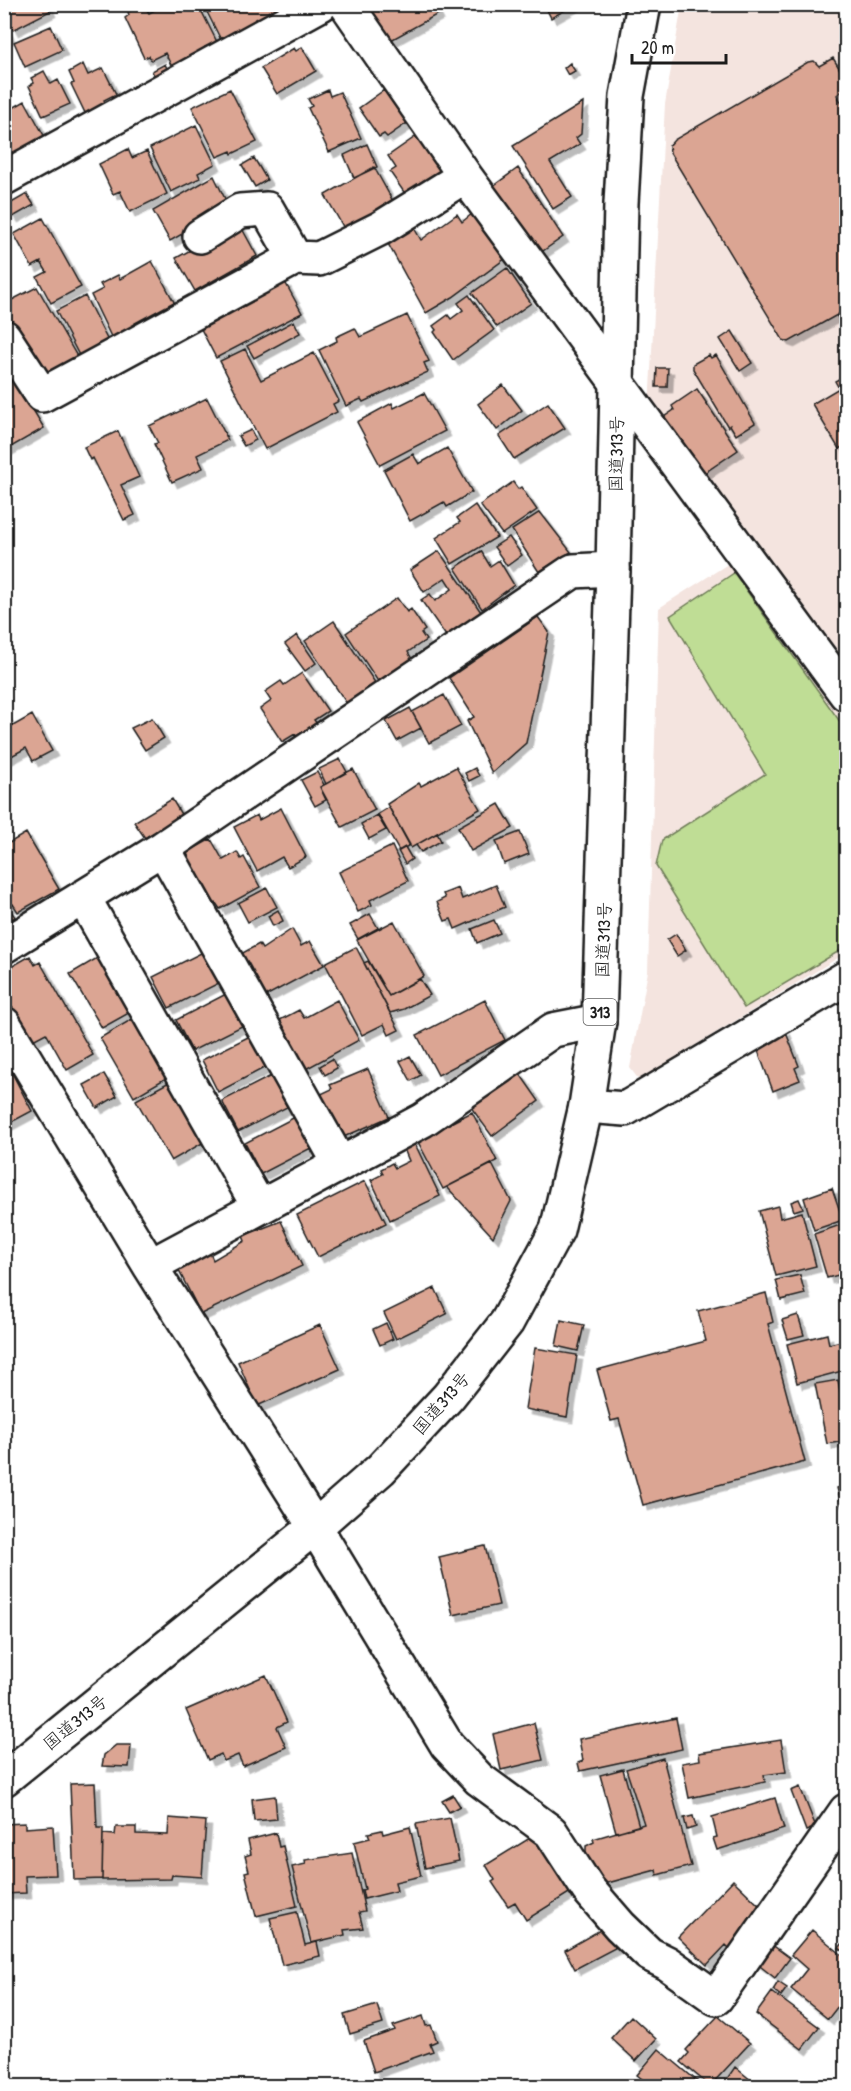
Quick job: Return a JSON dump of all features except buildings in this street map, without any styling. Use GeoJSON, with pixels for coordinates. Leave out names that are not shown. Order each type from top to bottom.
{"type":"FeatureCollection","features":[{"type":"Feature","properties":{"kind":"main road"},"geometry":{"type":"LineString","coordinates":[[4,178],[321,4]]}},
{"type":"Feature","properties":{"kind":"main road"},"geometry":{"type":"LineString","coordinates":[[346,4],[465,176],[617,386],[673,456],[846,694]]}},
{"type":"Feature","properties":{"kind":"main road","name":"国道313号"},"geometry":{"type":"LineString","coordinates":[[4,1779],[315,1527],[381,1469],[426,1421],[507,1322],[557,1230],[586,1106],[599,1021],[614,569],[621,203],[627,96],[644,4]]}},
{"type":"Feature","properties":{"kind":"main road"},"geometry":{"type":"LineString","coordinates":[[4,337],[42,395],[295,258],[319,259],[381,228],[465,176]]}},
{"type":"Feature","properties":{"kind":"main road"},"geometry":{"type":"LineString","coordinates":[[200,236],[240,211],[267,208],[295,258]]}},
{"type":"Feature","properties":{"kind":"main road"},"geometry":{"type":"LineString","coordinates":[[4,946],[163,848],[573,571],[614,569]]}},
{"type":"Feature","properties":{"kind":"main road"},"geometry":{"type":"LineString","coordinates":[[163,848],[340,1164]]}},
{"type":"Feature","properties":{"kind":"main road"},"geometry":{"type":"LineString","coordinates":[[83,897],[259,1207]]}},
{"type":"Feature","properties":{"kind":"main road"},"geometry":{"type":"LineString","coordinates":[[586,1106],[625,1108],[846,978]]}},
{"type":"Feature","properties":{"kind":"main road"},"geometry":{"type":"LineString","coordinates":[[150,1266],[423,1120],[553,1030],[599,1021]]}},
{"type":"Feature","properties":{"kind":"main road"},"geometry":{"type":"LineString","coordinates":[[4,1024],[150,1266],[315,1527],[447,1745],[479,1779],[551,1832],[588,1889],[620,1926],[649,1954],[668,1963],[716,1998],[846,1811]]}},
{"type":"Feature","properties":{"kind":"shaded area"},"geometry":{"type":"Polygon","coordinates":[[[682,5],[846,5],[846,675],[649,408],[665,104],[682,5]]]}},
{"type":"Feature","properties":{"kind":"shaded area"},"geometry":{"type":"Polygon","coordinates":[[[731,562],[846,720],[846,953],[639,1080],[630,1068],[648,971],[659,608],[731,562]]]}},
{"type":"Feature","properties":{"kind":"green space"},"geometry":{"type":"Polygon","coordinates":[[[734,573],[846,730],[846,947],[744,1008],[656,866],[662,840],[765,774],[670,616],[734,573]]]}}]}
